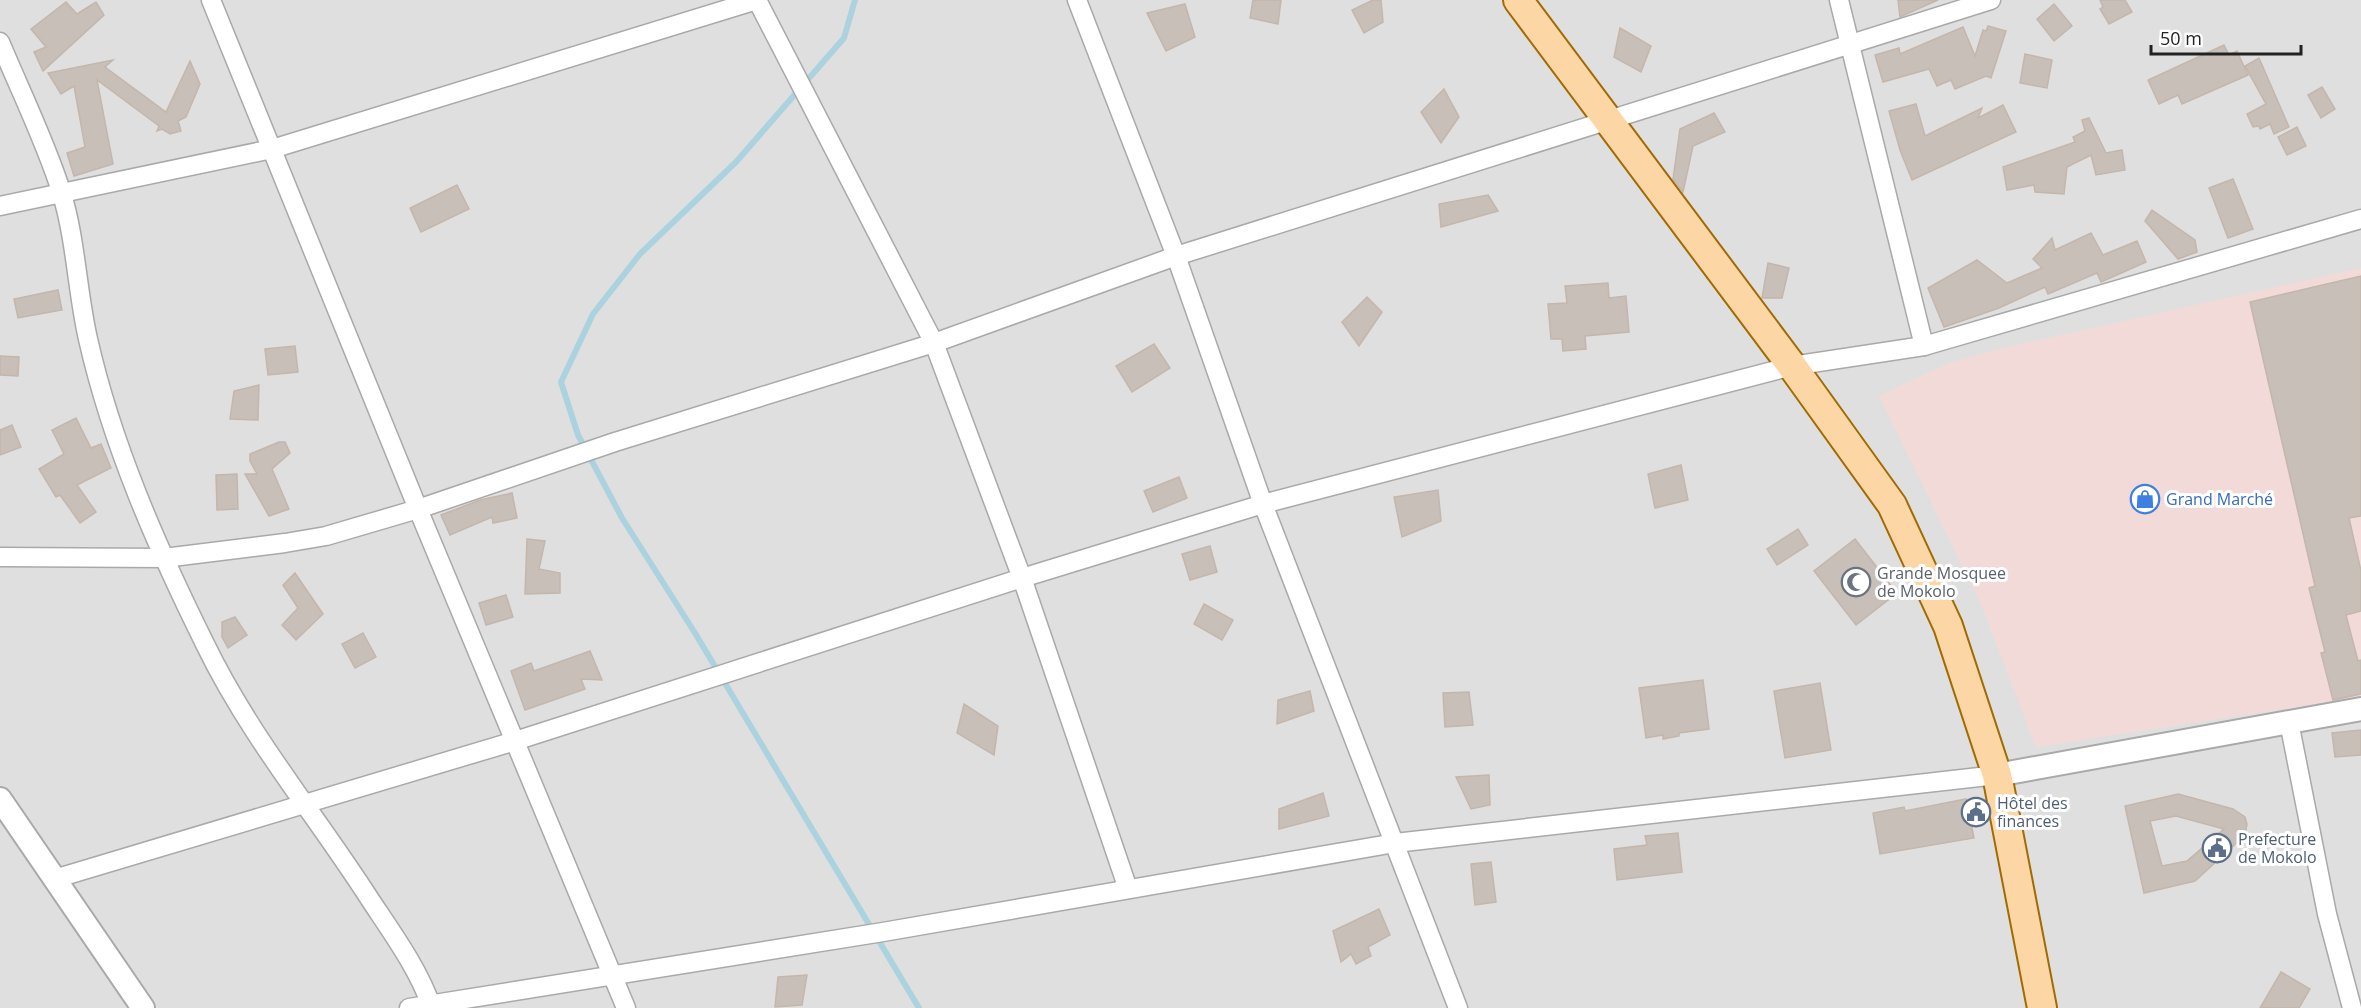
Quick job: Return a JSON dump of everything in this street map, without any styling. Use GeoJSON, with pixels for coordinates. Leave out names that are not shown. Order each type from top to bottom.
{"type":"FeatureCollection","features":[{"type":"Feature","properties":{"kind":"main road"},"geometry":{"type":"LineString","coordinates":[[1518,0],[1792,366],[1892,505],[1948,626],[1997,775],[2042,1008]]}},
{"type":"Feature","properties":{"kind":"street"},"geometry":{"type":"LineString","coordinates":[[211,0],[418,509],[626,1008]]}},
{"type":"Feature","properties":{"kind":"street"},"geometry":{"type":"LineString","coordinates":[[0,206],[272,149],[757,0],[934,343],[1022,578],[1128,889]]}},
{"type":"Feature","properties":{"kind":"street"},"geometry":{"type":"LineString","coordinates":[[1077,0],[1176,256],[1263,504],[1458,1008]]}},
{"type":"Feature","properties":{"kind":"street"},"geometry":{"type":"LineString","coordinates":[[1839,0],[1924,345]]}},
{"type":"Feature","properties":{"kind":"street"},"geometry":{"type":"LineString","coordinates":[[0,556],[164,558],[306,540],[418,509],[565,458],[934,343],[1176,256],[1606,119],[1991,0]]}},
{"type":"Feature","properties":{"kind":"street"},"geometry":{"type":"LineString","coordinates":[[0,42],[61,192],[88,338],[101,389],[116,437],[164,558],[235,701],[273,762],[306,804],[400,945],[431,1006]]}},
{"type":"Feature","properties":{"kind":"street"},"geometry":{"type":"LineString","coordinates":[[54,879],[515,741],[1022,578],[1263,504],[1792,366],[1924,345],[2361,219]]}},
{"type":"Feature","properties":{"kind":"street"},"geometry":{"type":"LineString","coordinates":[[409,1008],[883,932],[1395,843],[1997,775],[2361,710]]}},
{"type":"Feature","properties":{"kind":"street"},"geometry":{"type":"LineString","coordinates":[[2289,722],[2327,914],[2352,1008]]}},
{"type":"Feature","properties":{"kind":"street"},"geometry":{"type":"LineString","coordinates":[[0,799],[143,1008]]}},
{"type":"Feature","properties":{"kind":"shaded area"},"geometry":{"type":"Polygon","coordinates":[[[0,0],[2361,0],[2361,1008],[0,1008],[0,0]]]}},
{"type":"Feature","properties":{"kind":"shaded area","name":"Grand Marché"},"geometry":{"type":"Polygon","coordinates":[[[2361,268],[2361,697],[2036,747],[1980,602],[1879,396],[1949,363],[2003,348],[2361,268]]]}},
{"type":"Feature","properties":{"kind":"building"},"geometry":{"type":"Polygon","coordinates":[[[1253,0],[1281,0],[1278,24],[1250,18],[1253,0]]]}},
{"type":"Feature","properties":{"kind":"building"},"geometry":{"type":"Polygon","coordinates":[[[1373,0],[1381,0],[1383,22],[1364,33],[1352,10],[1373,0]]]}},
{"type":"Feature","properties":{"kind":"building"},"geometry":{"type":"Polygon","coordinates":[[[1898,0],[1938,0],[1900,17],[1898,0]]]}},
{"type":"Feature","properties":{"kind":"building"},"geometry":{"type":"Polygon","coordinates":[[[2100,0],[2125,0],[2132,12],[2109,24],[2100,9],[2103,7],[2100,0]]]}},
{"type":"Feature","properties":{"kind":"building"},"geometry":{"type":"Polygon","coordinates":[[[66,2],[77,14],[96,2],[104,15],[43,71],[34,52],[46,47],[31,29],[66,2]]]}},
{"type":"Feature","properties":{"kind":"building"},"geometry":{"type":"Polygon","coordinates":[[[1185,4],[1195,37],[1166,51],[1147,13],[1185,4]]]}},
{"type":"Feature","properties":{"kind":"building"},"geometry":{"type":"Polygon","coordinates":[[[2054,4],[2072,26],[2054,41],[2037,19],[2054,4]]]}},
{"type":"Feature","properties":{"kind":"building"},"geometry":{"type":"Polygon","coordinates":[[[1988,26],[2006,31],[1991,78],[1986,76],[1955,89],[1951,80],[1937,86],[1929,69],[1883,82],[1875,55],[1899,48],[1900,54],[1963,27],[1975,56],[1983,30],[1986,31],[1988,26]]]}},
{"type":"Feature","properties":{"kind":"building"},"geometry":{"type":"Polygon","coordinates":[[[1620,28],[1651,46],[1641,72],[1614,57],[1620,28]]]}},
{"type":"Feature","properties":{"kind":"building"},"geometry":{"type":"Polygon","coordinates":[[[2224,45],[2229,55],[2237,51],[2248,75],[2182,104],[2178,95],[2159,104],[2148,80],[2224,45]]]}},
{"type":"Feature","properties":{"kind":"building"},"geometry":{"type":"Polygon","coordinates":[[[2025,54],[2052,60],[2047,88],[2020,83],[2025,54]]]}},
{"type":"Feature","properties":{"kind":"building"},"geometry":{"type":"Polygon","coordinates":[[[2259,58],[2289,127],[2274,134],[2270,124],[2260,129],[2259,126],[2253,127],[2247,114],[2266,104],[2245,66],[2259,58]]]}},
{"type":"Feature","properties":{"kind":"building"},"geometry":{"type":"Polygon","coordinates":[[[113,60],[105,67],[166,112],[190,61],[200,84],[186,117],[178,121],[181,131],[170,134],[162,129],[157,131],[159,126],[97,80],[113,164],[74,176],[67,153],[85,147],[74,86],[61,94],[48,73],[113,60]]]}},
{"type":"Feature","properties":{"kind":"building"},"geometry":{"type":"Polygon","coordinates":[[[2322,87],[2335,109],[2321,118],[2308,95],[2322,87]]]}},
{"type":"Feature","properties":{"kind":"building"},"geometry":{"type":"Polygon","coordinates":[[[1444,89],[1459,117],[1441,143],[1421,112],[1444,89]]]}},
{"type":"Feature","properties":{"kind":"building"},"geometry":{"type":"Polygon","coordinates":[[[1916,104],[1925,136],[1982,108],[1978,118],[2003,105],[2016,132],[1912,180],[1900,150],[1889,111],[1916,104]]]}},
{"type":"Feature","properties":{"kind":"building"},"geometry":{"type":"Polygon","coordinates":[[[1714,113],[1725,132],[1693,146],[1683,192],[1673,179],[1680,129],[1714,113]]]}},
{"type":"Feature","properties":{"kind":"building"},"geometry":{"type":"Polygon","coordinates":[[[2089,118],[2106,153],[2122,150],[2125,170],[2096,175],[2091,155],[2067,167],[2064,194],[2035,192],[2034,185],[2007,190],[2003,167],[2075,142],[2073,137],[2085,131],[2082,120],[2089,118]]]}},
{"type":"Feature","properties":{"kind":"building"},"geometry":{"type":"Polygon","coordinates":[[[2297,127],[2306,146],[2287,155],[2278,137],[2297,127]]]}},
{"type":"Feature","properties":{"kind":"building"},"geometry":{"type":"Polygon","coordinates":[[[2233,179],[2253,229],[2228,238],[2209,188],[2233,179]]]}},
{"type":"Feature","properties":{"kind":"building"},"geometry":{"type":"Polygon","coordinates":[[[457,185],[469,209],[421,232],[410,208],[457,185]]]}},
{"type":"Feature","properties":{"kind":"building"},"geometry":{"type":"Polygon","coordinates":[[[1488,195],[1498,211],[1441,227],[1439,204],[1488,195]]]}},
{"type":"Feature","properties":{"kind":"building"},"geometry":{"type":"Polygon","coordinates":[[[2152,210],[2195,240],[2197,252],[2178,259],[2145,221],[2152,210]]]}},
{"type":"Feature","properties":{"kind":"building"},"geometry":{"type":"Polygon","coordinates":[[[2091,233],[2103,255],[2137,241],[2146,262],[2101,282],[2097,273],[2048,294],[2045,287],[1999,308],[1944,327],[1928,288],[1977,260],[2007,283],[2042,268],[2033,259],[2052,238],[2055,250],[2091,233]]]}},
{"type":"Feature","properties":{"kind":"building"},"geometry":{"type":"Polygon","coordinates":[[[1768,263],[1789,268],[1782,298],[1762,298],[1768,263]]]}},
{"type":"Feature","properties":{"kind":"building"},"geometry":{"type":"Polygon","coordinates":[[[2361,276],[2361,516],[2349,518],[2361,571],[2361,611],[2346,615],[2358,661],[2361,660],[2361,694],[2333,700],[2321,653],[2325,652],[2309,588],[2315,586],[2250,302],[2361,276]]]}},
{"type":"Feature","properties":{"kind":"building"},"geometry":{"type":"Polygon","coordinates":[[[1608,283],[1609,298],[1626,296],[1629,332],[1585,336],[1586,349],[1563,351],[1562,339],[1551,339],[1548,304],[1567,303],[1565,286],[1608,283]]]}},
{"type":"Feature","properties":{"kind":"building"},"geometry":{"type":"Polygon","coordinates":[[[58,290],[62,310],[18,318],[14,299],[58,290]]]}},
{"type":"Feature","properties":{"kind":"building"},"geometry":{"type":"Polygon","coordinates":[[[1367,297],[1382,312],[1359,346],[1342,322],[1367,297]]]}},
{"type":"Feature","properties":{"kind":"building"},"geometry":{"type":"Polygon","coordinates":[[[1154,344],[1170,368],[1132,392],[1116,366],[1154,344]]]}},
{"type":"Feature","properties":{"kind":"building"},"geometry":{"type":"Polygon","coordinates":[[[295,346],[298,372],[268,375],[265,349],[295,346]]]}},
{"type":"Feature","properties":{"kind":"building"},"geometry":{"type":"Polygon","coordinates":[[[0,356],[19,357],[18,376],[0,375],[0,356]]]}},
{"type":"Feature","properties":{"kind":"building"},"geometry":{"type":"Polygon","coordinates":[[[259,385],[258,420],[230,419],[234,391],[259,385]]]}},
{"type":"Feature","properties":{"kind":"building"},"geometry":{"type":"Polygon","coordinates":[[[76,418],[91,448],[101,444],[111,468],[77,485],[96,512],[80,523],[60,495],[56,497],[39,469],[64,454],[52,430],[76,418]]]}},
{"type":"Feature","properties":{"kind":"building"},"geometry":{"type":"Polygon","coordinates":[[[12,425],[21,447],[0,455],[0,430],[12,425]]]}},
{"type":"Feature","properties":{"kind":"building"},"geometry":{"type":"Polygon","coordinates":[[[279,442],[285,442],[290,453],[272,469],[289,509],[269,516],[245,474],[257,474],[250,461],[250,454],[279,442]]]}},
{"type":"Feature","properties":{"kind":"building"},"geometry":{"type":"Polygon","coordinates":[[[1681,465],[1688,500],[1655,508],[1648,474],[1681,465]]]}},
{"type":"Feature","properties":{"kind":"building"},"geometry":{"type":"Polygon","coordinates":[[[237,474],[238,509],[217,510],[216,475],[237,474]]]}},
{"type":"Feature","properties":{"kind":"building"},"geometry":{"type":"Polygon","coordinates":[[[1179,477],[1187,498],[1153,512],[1144,491],[1179,477]]]}},
{"type":"Feature","properties":{"kind":"building"},"geometry":{"type":"Polygon","coordinates":[[[1438,490],[1441,521],[1402,537],[1394,497],[1438,490]]]}},
{"type":"Feature","properties":{"kind":"building"},"geometry":{"type":"Polygon","coordinates":[[[512,493],[517,518],[493,523],[492,517],[450,535],[441,515],[480,500],[512,493]]]}},
{"type":"Feature","properties":{"kind":"building"},"geometry":{"type":"Polygon","coordinates":[[[1798,529],[1808,545],[1777,565],[1767,549],[1798,529]]]}},
{"type":"Feature","properties":{"kind":"building"},"geometry":{"type":"Polygon","coordinates":[[[527,539],[545,541],[539,569],[560,573],[560,593],[525,594],[527,539]]]}},
{"type":"Feature","properties":{"kind":"building","name":"Grande Mosquee de Mokolo"},"geometry":{"type":"Polygon","coordinates":[[[1855,539],[1897,593],[1856,625],[1814,571],[1855,539]]]}},
{"type":"Feature","properties":{"kind":"building"},"geometry":{"type":"Polygon","coordinates":[[[1210,546],[1217,572],[1190,580],[1182,554],[1210,546]]]}},
{"type":"Feature","properties":{"kind":"building"},"geometry":{"type":"Polygon","coordinates":[[[295,573],[323,614],[296,640],[282,625],[298,608],[283,585],[295,573]]]}},
{"type":"Feature","properties":{"kind":"building"},"geometry":{"type":"Polygon","coordinates":[[[506,595],[513,617],[486,625],[479,603],[506,595]]]}},
{"type":"Feature","properties":{"kind":"building"},"geometry":{"type":"Polygon","coordinates":[[[1204,604],[1233,620],[1222,640],[1194,624],[1204,604]]]}},
{"type":"Feature","properties":{"kind":"building"},"geometry":{"type":"Polygon","coordinates":[[[235,617],[247,635],[228,648],[222,637],[222,622],[235,617]]]}},
{"type":"Feature","properties":{"kind":"building"},"geometry":{"type":"Polygon","coordinates":[[[363,633],[376,657],[355,668],[342,644],[363,633]]]}},
{"type":"Feature","properties":{"kind":"building"},"geometry":{"type":"Polygon","coordinates":[[[590,651],[602,680],[581,679],[585,689],[525,710],[511,671],[531,663],[534,671],[590,651]]]}},
{"type":"Feature","properties":{"kind":"building"},"geometry":{"type":"Polygon","coordinates":[[[1703,680],[1709,729],[1679,733],[1679,736],[1663,739],[1663,735],[1646,738],[1639,688],[1703,680]]]}},
{"type":"Feature","properties":{"kind":"building"},"geometry":{"type":"Polygon","coordinates":[[[1820,683],[1831,750],[1785,758],[1774,691],[1820,683]]]}},
{"type":"Feature","properties":{"kind":"building"},"geometry":{"type":"Polygon","coordinates":[[[1310,691],[1314,711],[1277,724],[1278,700],[1310,691]]]}},
{"type":"Feature","properties":{"kind":"building"},"geometry":{"type":"Polygon","coordinates":[[[1469,692],[1473,725],[1445,727],[1443,693],[1469,692]]]}},
{"type":"Feature","properties":{"kind":"building"},"geometry":{"type":"Polygon","coordinates":[[[964,704],[998,726],[994,755],[957,733],[964,704]]]}},
{"type":"Feature","properties":{"kind":"building"},"geometry":{"type":"Polygon","coordinates":[[[2361,730],[2361,755],[2335,757],[2332,733],[2361,730]]]}},
{"type":"Feature","properties":{"kind":"building"},"geometry":{"type":"Polygon","coordinates":[[[1489,775],[1490,805],[1471,809],[1456,777],[1489,775]]]}},
{"type":"Feature","properties":{"kind":"building"},"geometry":{"type":"Polygon","coordinates":[[[1323,793],[1329,816],[1279,829],[1279,809],[1323,793]]]}},
{"type":"Feature","properties":{"kind":"building","name":"Prefecture de Mokolo"},"geometry":{"type":"Polygon","coordinates":[[[2178,794],[2233,809],[2245,817],[2247,824],[2245,835],[2195,881],[2144,893],[2125,806],[2178,794]],[[2176,816],[2150,821],[2162,866],[2187,861],[2224,829],[2176,816]]]}},
{"type":"Feature","properties":{"kind":"building"},"geometry":{"type":"Polygon","coordinates":[[[1966,799],[1974,838],[1880,854],[1873,813],[1904,807],[1905,811],[1966,799]]]}},
{"type":"Feature","properties":{"kind":"building"},"geometry":{"type":"Polygon","coordinates":[[[1678,833],[1682,872],[1617,880],[1614,849],[1647,845],[1645,836],[1678,833]]]}},
{"type":"Feature","properties":{"kind":"building"},"geometry":{"type":"Polygon","coordinates":[[[1491,862],[1496,902],[1475,905],[1471,864],[1491,862]]]}},
{"type":"Feature","properties":{"kind":"building"},"geometry":{"type":"Polygon","coordinates":[[[1379,909],[1390,935],[1368,947],[1371,956],[1356,964],[1351,954],[1341,962],[1333,931],[1379,909]]]}},
{"type":"Feature","properties":{"kind":"building"},"geometry":{"type":"Polygon","coordinates":[[[2281,972],[2310,989],[2299,1008],[2260,1008],[2281,972]]]}},
{"type":"Feature","properties":{"kind":"building"},"geometry":{"type":"Polygon","coordinates":[[[807,975],[802,1005],[775,1007],[778,977],[807,975]]]}},
{"type":"Feature","properties":{"kind":"waterway"},"geometry":{"type":"LineString","coordinates":[[855,0],[844,38],[736,162],[640,254],[593,314],[561,382],[578,435],[622,518],[695,633],[919,1008]]}},
{"type":"Feature","properties":{"kind":"place","name":"Grand Marché"},"geometry":{"type":"Point","coordinates":[2145,499]}},
{"type":"Feature","properties":{"kind":"place","name":"Grande Mosquee de Mokolo"},"geometry":{"type":"Point","coordinates":[1856,582]}},
{"type":"Feature","properties":{"kind":"place","name":"Hôtel des finances"},"geometry":{"type":"Point","coordinates":[1976,812]}},
{"type":"Feature","properties":{"kind":"place","name":"Prefecture de Mokolo"},"geometry":{"type":"Point","coordinates":[2217,848]}}]}
